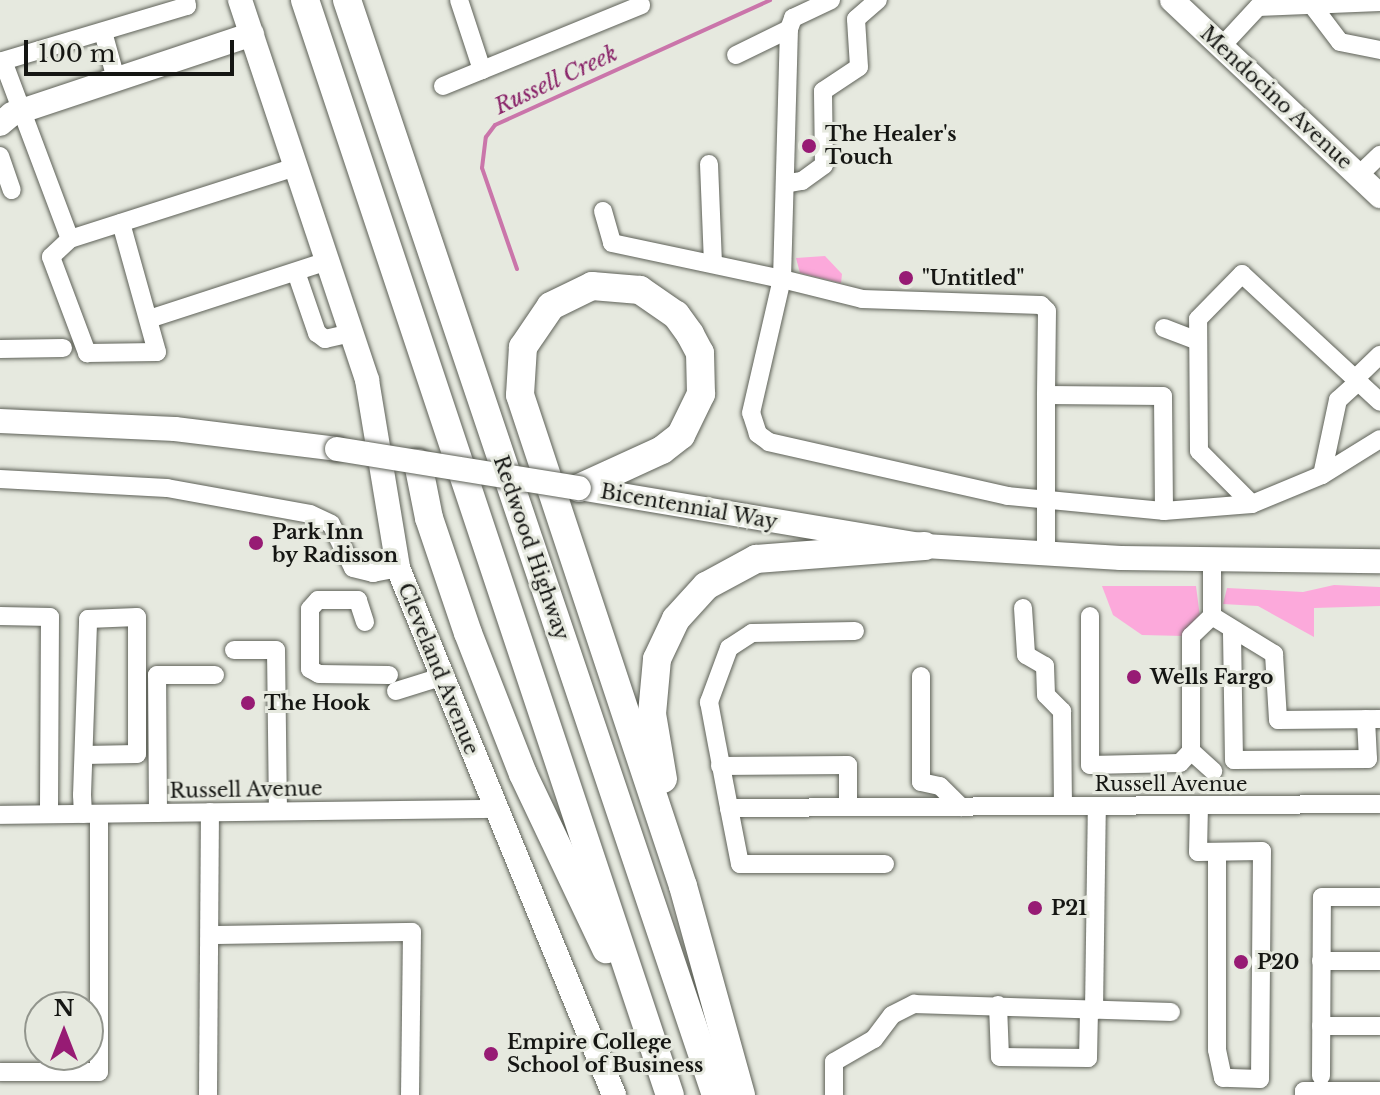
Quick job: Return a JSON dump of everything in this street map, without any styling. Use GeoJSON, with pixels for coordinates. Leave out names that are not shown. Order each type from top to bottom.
{"type":"FeatureCollection","features":[{"type":"Feature","properties":{"kind":"highway","name":"Redwood Highway"},"geometry":{"type":"LineString","coordinates":[[305,0],[668,1095]]}},
{"type":"Feature","properties":{"kind":"highway","name":"Redwood Highway"},"geometry":{"type":"LineString","coordinates":[[347,0],[716,1095]]}},
{"type":"Feature","properties":{"kind":"highway"},"geometry":{"type":"LineString","coordinates":[[579,488],[662,450],[681,435],[701,394],[700,353],[690,334],[676,315],[640,290],[592,286],[551,306],[523,347],[520,395],[683,886],[741,1095]]}},
{"type":"Feature","properties":{"kind":"highway"},"geometry":{"type":"LineString","coordinates":[[418,463],[441,549],[523,774],[602,941],[668,1095]]}},
{"type":"Feature","properties":{"kind":"highway"},"geometry":{"type":"LineString","coordinates":[[683,886],[652,714],[657,659],[676,619],[706,586],[756,559],[925,546]]}},
{"type":"Feature","properties":{"kind":"main road","name":"Cleveland Avenue"},"geometry":{"type":"LineString","coordinates":[[240,0],[352,333],[377,421],[398,568],[493,809],[614,1095]]}},
{"type":"Feature","properties":{"kind":"main road","name":"Mendocino Avenue"},"geometry":{"type":"LineString","coordinates":[[1172,0],[1380,196]]}},
{"type":"Feature","properties":{"kind":"main road"},"geometry":{"type":"LineString","coordinates":[[8,115],[252,34]]}},
{"type":"Feature","properties":{"kind":"main road","name":"Bicentennial Way"},"geometry":{"type":"LineString","coordinates":[[0,421],[175,429],[337,449],[925,546],[1046,554],[1380,561]]}},
{"type":"Feature","properties":{"kind":"street"},"geometry":{"type":"LineString","coordinates":[[459,0],[482,70]]}},
{"type":"Feature","properties":{"kind":"street"},"geometry":{"type":"LineString","coordinates":[[831,0],[793,18],[789,29],[789,183],[782,279],[751,413],[758,434],[828,459],[1046,502],[1164,511],[1252,504],[1322,475],[1380,439]]}},
{"type":"Feature","properties":{"kind":"street"},"geometry":{"type":"LineString","coordinates":[[789,183],[802,181],[824,165],[823,91],[859,67],[856,19],[878,0]]}},
{"type":"Feature","properties":{"kind":"street"},"geometry":{"type":"LineString","coordinates":[[1221,47],[1258,7],[1380,2]]}},
{"type":"Feature","properties":{"kind":"street"},"geometry":{"type":"LineString","coordinates":[[70,239],[8,115],[3,61],[103,32],[187,3]]}},
{"type":"Feature","properties":{"kind":"street"},"geometry":{"type":"LineString","coordinates":[[443,86],[641,5]]}},
{"type":"Feature","properties":{"kind":"street"},"geometry":{"type":"LineString","coordinates":[[1312,5],[1340,42],[1380,50]]}},
{"type":"Feature","properties":{"kind":"street"},"geometry":{"type":"LineString","coordinates":[[736,55],[789,29]]}},
{"type":"Feature","properties":{"kind":"street"},"geometry":{"type":"LineString","coordinates":[[103,32],[116,79]]}},
{"type":"Feature","properties":{"kind":"street"},"geometry":{"type":"LineString","coordinates":[[1359,175],[1380,155]]}},
{"type":"Feature","properties":{"kind":"street"},"geometry":{"type":"LineString","coordinates":[[0,156],[12,190]]}},
{"type":"Feature","properties":{"kind":"street"},"geometry":{"type":"LineString","coordinates":[[121,223],[157,352],[87,353],[51,257],[70,239],[296,167]]}},
{"type":"Feature","properties":{"kind":"street"},"geometry":{"type":"LineString","coordinates":[[706,171],[713,263]]}},
{"type":"Feature","properties":{"kind":"street"},"geometry":{"type":"LineString","coordinates":[[600,217],[612,243],[713,263],[862,299],[1041,305],[1047,311],[1046,554]]}},
{"type":"Feature","properties":{"kind":"street"},"geometry":{"type":"LineString","coordinates":[[149,319],[328,261]]}},
{"type":"Feature","properties":{"kind":"street"},"geometry":{"type":"LineString","coordinates":[[296,272],[317,333],[325,339],[352,333]]}},
{"type":"Feature","properties":{"kind":"street"},"geometry":{"type":"LineString","coordinates":[[1252,504],[1200,458],[1198,319],[1242,274],[1380,402]]}},
{"type":"Feature","properties":{"kind":"street"},"geometry":{"type":"LineString","coordinates":[[1164,328],[1198,341]]}},
{"type":"Feature","properties":{"kind":"street"},"geometry":{"type":"LineString","coordinates":[[0,349],[63,348]]}},
{"type":"Feature","properties":{"kind":"street"},"geometry":{"type":"LineString","coordinates":[[1322,475],[1338,400],[1380,355]]}},
{"type":"Feature","properties":{"kind":"street"},"geometry":{"type":"LineString","coordinates":[[1046,395],[1163,396],[1164,511]]}},
{"type":"Feature","properties":{"kind":"street"},"geometry":{"type":"LineString","coordinates":[[0,479],[167,488],[310,514],[331,524],[353,568],[373,573],[398,568]]}},
{"type":"Feature","properties":{"kind":"street"},"geometry":{"type":"LineString","coordinates":[[1090,616],[1090,765],[1180,763],[1191,751],[1191,636],[1212,616],[1212,559]]}},
{"type":"Feature","properties":{"kind":"street"},"geometry":{"type":"LineString","coordinates":[[365,622],[358,600],[318,600],[310,609],[310,669],[319,674],[392,683],[441,677]]}},
{"type":"Feature","properties":{"kind":"street"},"geometry":{"type":"LineString","coordinates":[[1023,608],[1026,655],[1045,666],[1046,695],[1062,711],[1063,806]]}},
{"type":"Feature","properties":{"kind":"street"},"geometry":{"type":"LineString","coordinates":[[0,616],[50,617],[49,814]]}},
{"type":"Feature","properties":{"kind":"street"},"geometry":{"type":"LineString","coordinates":[[1212,616],[1232,633],[1253,637],[1274,654],[1278,720],[1373,719],[1368,759],[1234,760],[1213,771]]}},
{"type":"Feature","properties":{"kind":"street"},"geometry":{"type":"LineString","coordinates":[[0,1072],[99,1072],[91,814],[84,755],[88,619],[137,617],[137,754],[84,755]]}},
{"type":"Feature","properties":{"kind":"street"},"geometry":{"type":"LineString","coordinates":[[855,631],[752,633],[729,648],[709,702],[740,864],[885,864]]}},
{"type":"Feature","properties":{"kind":"street"},"geometry":{"type":"LineString","coordinates":[[1232,633],[1234,760]]}},
{"type":"Feature","properties":{"kind":"street"},"geometry":{"type":"LineString","coordinates":[[234,650],[276,650],[278,811]]}},
{"type":"Feature","properties":{"kind":"street"},"geometry":{"type":"LineString","coordinates":[[158,813],[157,675],[215,675]]}},
{"type":"Feature","properties":{"kind":"street"},"geometry":{"type":"LineString","coordinates":[[921,676],[921,782],[940,786],[961,807]]}},
{"type":"Feature","properties":{"kind":"street"},"geometry":{"type":"LineString","coordinates":[[1191,751],[1213,771]]}},
{"type":"Feature","properties":{"kind":"street"},"geometry":{"type":"LineString","coordinates":[[720,766],[848,765],[848,807]]}},
{"type":"Feature","properties":{"kind":"street"},"geometry":{"type":"LineString","coordinates":[[1213,771],[1198,852],[1262,851],[1260,1079],[1223,1078],[1220,1064],[1217,852]]}},
{"type":"Feature","properties":{"kind":"street","name":"Russell Avenue"},"geometry":{"type":"LineString","coordinates":[[729,808],[1380,804]]}},
{"type":"Feature","properties":{"kind":"street"},"geometry":{"type":"LineString","coordinates":[[998,1005],[1000,1057],[1088,1058],[1097,806]]}},
{"type":"Feature","properties":{"kind":"street","name":"Russell Avenue"},"geometry":{"type":"LineString","coordinates":[[0,815],[493,809]]}},
{"type":"Feature","properties":{"kind":"street"},"geometry":{"type":"LineString","coordinates":[[208,1095],[210,812]]}},
{"type":"Feature","properties":{"kind":"street"},"geometry":{"type":"LineString","coordinates":[[1321,1076],[1322,897],[1380,897]]}},
{"type":"Feature","properties":{"kind":"street"},"geometry":{"type":"LineString","coordinates":[[210,935],[412,932],[410,1095]]}},
{"type":"Feature","properties":{"kind":"street"},"geometry":{"type":"LineString","coordinates":[[1321,961],[1380,961]]}},
{"type":"Feature","properties":{"kind":"street"},"geometry":{"type":"LineString","coordinates":[[834,1095],[834,1062],[874,1039],[892,1015],[914,1004],[1171,1012]]}},
{"type":"Feature","properties":{"kind":"street"},"geometry":{"type":"LineString","coordinates":[[1321,1026],[1380,1026]]}},
{"type":"Feature","properties":{"kind":"street"},"geometry":{"type":"LineString","coordinates":[[1304,1095],[1304,1091],[1380,1091]]}},
{"type":"Feature","properties":{"kind":"shaded area"},"geometry":{"type":"Polygon","coordinates":[[[825,256],[842,274],[841,283],[800,273],[796,258],[825,256]]]}},
{"type":"Feature","properties":{"kind":"shaded area"},"geometry":{"type":"Polygon","coordinates":[[[1334,585],[1380,587],[1380,606],[1314,608],[1314,637],[1258,606],[1223,604],[1227,588],[1303,592],[1334,585]]]}},
{"type":"Feature","properties":{"kind":"shaded area"},"geometry":{"type":"Polygon","coordinates":[[[1102,586],[1196,586],[1200,617],[1184,636],[1142,635],[1113,615],[1102,586]]]}},
{"type":"Feature","properties":{"kind":"waterway","name":"Russell Creek"},"geometry":{"type":"LineString","coordinates":[[517,269],[482,168],[486,137],[495,125],[770,0]]}},
{"type":"Feature","properties":{"kind":"place","name":"The Healer's Touch"},"geometry":{"type":"Point","coordinates":[809,146]}},
{"type":"Feature","properties":{"kind":"place","name":"\"Untitled\""},"geometry":{"type":"Point","coordinates":[906,278]}},
{"type":"Feature","properties":{"kind":"place","name":"Park Inn by Radisson"},"geometry":{"type":"Point","coordinates":[256,543]}},
{"type":"Feature","properties":{"kind":"place","name":"Wells Fargo"},"geometry":{"type":"Point","coordinates":[1134,677]}},
{"type":"Feature","properties":{"kind":"place","name":"The Hook"},"geometry":{"type":"Point","coordinates":[248,703]}},
{"type":"Feature","properties":{"kind":"place","name":"P21"},"geometry":{"type":"Point","coordinates":[1035,908]}},
{"type":"Feature","properties":{"kind":"place","name":"P20"},"geometry":{"type":"Point","coordinates":[1241,962]}},
{"type":"Feature","properties":{"kind":"place","name":"Empire College School of Business"},"geometry":{"type":"Point","coordinates":[491,1054]}}]}
